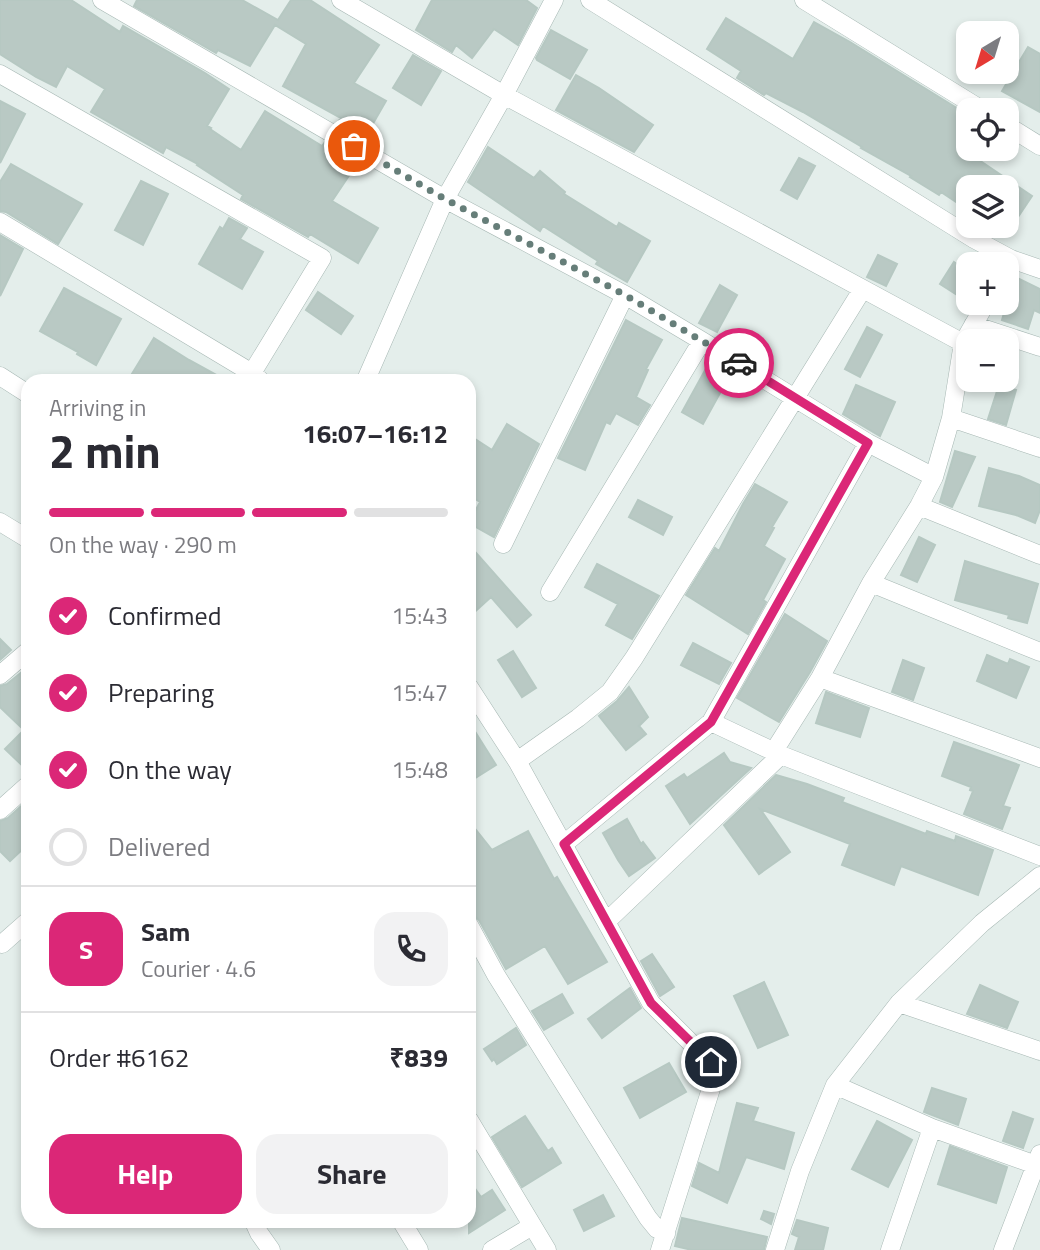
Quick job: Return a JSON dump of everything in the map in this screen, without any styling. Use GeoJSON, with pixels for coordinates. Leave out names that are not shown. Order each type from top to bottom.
{"type":"FeatureCollection","features":[{"type":"Feature","properties":{"kind":"street"},"geometry":{"type":"LineString","coordinates":[[102,0],[445,199],[625,295],[868,443],[934,477]]}},
{"type":"Feature","properties":{"kind":"street"},"geometry":{"type":"LineString","coordinates":[[341,0],[504,95],[956,339]]}},
{"type":"Feature","properties":{"kind":"street"},"geometry":{"type":"LineString","coordinates":[[368,374],[445,199],[554,0]]}},
{"type":"Feature","properties":{"kind":"street"},"geometry":{"type":"LineString","coordinates":[[590,0],[993,252]]}},
{"type":"Feature","properties":{"kind":"street"},"geometry":{"type":"LineString","coordinates":[[804,0],[963,98]]}},
{"type":"Feature","properties":{"kind":"street"},"geometry":{"type":"LineString","coordinates":[[0,74],[322,258],[259,374]]}},
{"type":"Feature","properties":{"kind":"street"},"geometry":{"type":"LineString","coordinates":[[1019,133],[1040,146]]}},
{"type":"Feature","properties":{"kind":"street"},"geometry":{"type":"LineString","coordinates":[[0,222],[252,374]]}},
{"type":"Feature","properties":{"kind":"street"},"geometry":{"type":"LineString","coordinates":[[1019,265],[1040,269]]}},
{"type":"Feature","properties":{"kind":"street"},"geometry":{"type":"LineString","coordinates":[[517,761],[610,692],[634,658],[862,290]]}},
{"type":"Feature","properties":{"kind":"street"},"geometry":{"type":"LineString","coordinates":[[503,544],[625,295]]}},
{"type":"Feature","properties":{"kind":"street"},"geometry":{"type":"LineString","coordinates":[[971,329],[979,315]]}},
{"type":"Feature","properties":{"kind":"street"},"geometry":{"type":"LineString","coordinates":[[973,326],[1040,347]]}},
{"type":"Feature","properties":{"kind":"street"},"geometry":{"type":"LineString","coordinates":[[550,592],[702,341]]}},
{"type":"Feature","properties":{"kind":"street"},"geometry":{"type":"LineString","coordinates":[[0,376],[21,390]]}},
{"type":"Feature","properties":{"kind":"street"},"geometry":{"type":"LineString","coordinates":[[607,921],[777,753],[871,583],[934,477],[951,418],[956,387]]}},
{"type":"Feature","properties":{"kind":"street"},"geometry":{"type":"LineString","coordinates":[[951,418],[1040,448]]}},
{"type":"Feature","properties":{"kind":"street"},"geometry":{"type":"LineString","coordinates":[[564,844],[711,722],[868,443]]}},
{"type":"Feature","properties":{"kind":"street"},"geometry":{"type":"LineString","coordinates":[[919,506],[1040,555]]}},
{"type":"Feature","properties":{"kind":"street"},"geometry":{"type":"LineString","coordinates":[[0,522],[21,533]]}},
{"type":"Feature","properties":{"kind":"street"},"geometry":{"type":"LineString","coordinates":[[871,583],[1040,652]]}},
{"type":"Feature","properties":{"kind":"street"},"geometry":{"type":"LineString","coordinates":[[0,676],[21,657]]}},
{"type":"Feature","properties":{"kind":"street"},"geometry":{"type":"LineString","coordinates":[[820,678],[1040,758]]}},
{"type":"Feature","properties":{"kind":"street"},"geometry":{"type":"LineString","coordinates":[[476,698],[517,761],[651,1003],[711,1062],[715,1070],[663,1242]]}},
{"type":"Feature","properties":{"kind":"street"},"geometry":{"type":"LineString","coordinates":[[711,722],[777,753],[1040,856]]}},
{"type":"Feature","properties":{"kind":"street"},"geometry":{"type":"LineString","coordinates":[[0,810],[21,791]]}},
{"type":"Feature","properties":{"kind":"street"},"geometry":{"type":"LineString","coordinates":[[775,1250],[800,1171],[835,1085],[899,1003],[982,923],[1040,876]]}},
{"type":"Feature","properties":{"kind":"street"},"geometry":{"type":"LineString","coordinates":[[2,944],[21,927]]}},
{"type":"Feature","properties":{"kind":"street"},"geometry":{"type":"LineString","coordinates":[[476,938],[496,975],[663,1242]]}},
{"type":"Feature","properties":{"kind":"street"},"geometry":{"type":"LineString","coordinates":[[899,1003],[1040,1051]]}},
{"type":"Feature","properties":{"kind":"street"},"geometry":{"type":"LineString","coordinates":[[835,1085],[932,1128],[1038,1159],[1003,1250]]}},
{"type":"Feature","properties":{"kind":"street"},"geometry":{"type":"LineString","coordinates":[[890,1250],[932,1128]]}},
{"type":"Feature","properties":{"kind":"street"},"geometry":{"type":"LineString","coordinates":[[476,1132],[547,1250]]}},
{"type":"Feature","properties":{"kind":"street"},"geometry":{"type":"LineString","coordinates":[[492,1250],[532,1226]]}},
{"type":"Feature","properties":{"kind":"street"},"geometry":{"type":"LineString","coordinates":[[258,1228],[271,1250]]}},
{"type":"Feature","properties":{"kind":"street"},"geometry":{"type":"LineString","coordinates":[[406,1228],[419,1250]]}},
{"type":"Feature","properties":{"kind":"building"},"geometry":{"type":"Polygon","coordinates":[[[0,0],[71,0],[120,32],[123,26],[205,73],[229,89],[207,126],[241,150],[265,111],[322,146],[325,142],[358,162],[332,201],[378,228],[358,263],[310,234],[308,237],[241,199],[243,195],[198,164],[166,147],[163,153],[91,112],[105,89],[67,66],[56,87],[0,54],[0,0]]]}},
{"type":"Feature","properties":{"kind":"building"},"geometry":{"type":"Polygon","coordinates":[[[137,0],[242,0],[278,20],[291,0],[310,0],[379,45],[354,83],[386,101],[364,139],[337,123],[341,118],[283,86],[306,44],[275,25],[250,66],[218,50],[216,53],[134,6],[137,0]]]}},
{"type":"Feature","properties":{"kind":"building"},"geometry":{"type":"Polygon","coordinates":[[[432,0],[526,0],[537,8],[518,45],[494,29],[472,58],[456,45],[452,52],[416,30],[432,0]]]}},
{"type":"Feature","properties":{"kind":"building"},"geometry":{"type":"Polygon","coordinates":[[[726,18],[793,59],[814,22],[956,108],[956,161],[980,161],[1001,175],[956,175],[956,202],[941,192],[939,195],[803,112],[766,93],[764,95],[737,78],[741,71],[707,49],[726,18]]]}},
{"type":"Feature","properties":{"kind":"building"},"geometry":{"type":"Polygon","coordinates":[[[551,30],[587,50],[570,79],[536,58],[551,30]]]}},
{"type":"Feature","properties":{"kind":"building"},"geometry":{"type":"Polygon","coordinates":[[[1028,47],[1040,54],[1040,112],[1002,91],[1006,84],[1019,84],[1019,62],[1028,47]]]}},
{"type":"Feature","properties":{"kind":"building"},"geometry":{"type":"Polygon","coordinates":[[[413,55],[441,71],[421,105],[393,88],[413,55]]]}},
{"type":"Feature","properties":{"kind":"building"},"geometry":{"type":"Polygon","coordinates":[[[576,75],[653,125],[634,152],[556,110],[576,75]]]}},
{"type":"Feature","properties":{"kind":"building"},"geometry":{"type":"Polygon","coordinates":[[[0,101],[25,114],[0,163],[0,101]]]}},
{"type":"Feature","properties":{"kind":"building"},"geometry":{"type":"Polygon","coordinates":[[[488,147],[534,178],[540,171],[565,192],[564,194],[617,227],[619,223],[650,241],[627,282],[596,264],[598,261],[543,226],[540,231],[468,182],[488,147]]]}},
{"type":"Feature","properties":{"kind":"building"},"geometry":{"type":"Polygon","coordinates":[[[799,158],[815,166],[797,199],[781,190],[799,158]]]}},
{"type":"Feature","properties":{"kind":"building"},"geometry":{"type":"Polygon","coordinates":[[[11,164],[82,204],[58,244],[0,211],[0,182],[11,164]]]}},
{"type":"Feature","properties":{"kind":"building"},"geometry":{"type":"Polygon","coordinates":[[[141,181],[168,194],[143,245],[115,230],[141,181]]]}},
{"type":"Feature","properties":{"kind":"building"},"geometry":{"type":"Polygon","coordinates":[[[1019,187],[1032,196],[1019,216],[1019,187]]]}},
{"type":"Feature","properties":{"kind":"building"},"geometry":{"type":"Polygon","coordinates":[[[229,218],[247,228],[240,239],[263,252],[242,289],[199,264],[220,227],[223,229],[229,218]]]}},
{"type":"Feature","properties":{"kind":"building"},"geometry":{"type":"Polygon","coordinates":[[[0,235],[23,249],[0,296],[0,235]]]}},
{"type":"Feature","properties":{"kind":"building"},"geometry":{"type":"Polygon","coordinates":[[[878,255],[897,264],[886,286],[867,277],[878,255]]]}},
{"type":"Feature","properties":{"kind":"building"},"geometry":{"type":"Polygon","coordinates":[[[954,262],[956,263],[956,294],[940,284],[954,262]]]}},
{"type":"Feature","properties":{"kind":"building"},"geometry":{"type":"Polygon","coordinates":[[[1019,279],[1040,289],[1040,313],[1034,310],[1028,329],[1002,320],[1003,315],[1019,315],[1019,279]]]}},
{"type":"Feature","properties":{"kind":"building"},"geometry":{"type":"Polygon","coordinates":[[[720,285],[737,295],[717,332],[699,323],[720,285]]]}},
{"type":"Feature","properties":{"kind":"building"},"geometry":{"type":"Polygon","coordinates":[[[64,288],[121,319],[96,365],[40,331],[64,288]]]}},
{"type":"Feature","properties":{"kind":"building"},"geometry":{"type":"Polygon","coordinates":[[[318,292],[353,316],[341,334],[306,310],[318,292]]]}},
{"type":"Feature","properties":{"kind":"building"},"geometry":{"type":"Polygon","coordinates":[[[626,320],[662,340],[646,369],[648,370],[636,397],[650,405],[638,425],[616,413],[610,424],[606,422],[585,470],[558,458],[626,320]]]}},
{"type":"Feature","properties":{"kind":"building"},"geometry":{"type":"Polygon","coordinates":[[[867,327],[882,335],[860,377],[845,369],[867,327]]]}},
{"type":"Feature","properties":{"kind":"building"},"geometry":{"type":"Polygon","coordinates":[[[154,338],[214,374],[132,374],[154,338]]]}},
{"type":"Feature","properties":{"kind":"building"},"geometry":{"type":"Polygon","coordinates":[[[709,363],[730,375],[703,424],[682,412],[709,363]]]}},
{"type":"Feature","properties":{"kind":"building"},"geometry":{"type":"Polygon","coordinates":[[[856,385],[895,402],[880,436],[843,414],[856,385]]]}},
{"type":"Feature","properties":{"kind":"building"},"geometry":{"type":"Polygon","coordinates":[[[997,392],[1015,392],[1006,425],[988,419],[997,392]]]}},
{"type":"Feature","properties":{"kind":"building"},"geometry":{"type":"Polygon","coordinates":[[[507,424],[539,444],[494,537],[476,527],[476,510],[480,502],[476,499],[476,440],[492,450],[507,424]]]}},
{"type":"Feature","properties":{"kind":"building"},"geometry":{"type":"Polygon","coordinates":[[[955,451],[975,457],[952,507],[940,502],[955,451]]]}},
{"type":"Feature","properties":{"kind":"building"},"geometry":{"type":"Polygon","coordinates":[[[989,468],[1040,485],[1040,510],[1035,523],[1016,515],[979,506],[989,468]]]}},
{"type":"Feature","properties":{"kind":"building"},"geometry":{"type":"Polygon","coordinates":[[[755,484],[787,502],[764,546],[785,559],[748,634],[686,595],[715,548],[719,551],[755,484]]]}},
{"type":"Feature","properties":{"kind":"building"},"geometry":{"type":"Polygon","coordinates":[[[638,500],[672,517],[663,535],[629,517],[638,500]]]}},
{"type":"Feature","properties":{"kind":"building"},"geometry":{"type":"Polygon","coordinates":[[[919,537],[935,545],[917,582],[901,575],[919,537]]]}},
{"type":"Feature","properties":{"kind":"building"},"geometry":{"type":"Polygon","coordinates":[[[476,553],[531,615],[517,627],[491,597],[476,611],[476,553]]]}},
{"type":"Feature","properties":{"kind":"building"},"geometry":{"type":"Polygon","coordinates":[[[965,561],[1038,584],[1027,623],[1008,618],[1009,615],[955,600],[965,561]]]}},
{"type":"Feature","properties":{"kind":"building"},"geometry":{"type":"Polygon","coordinates":[[[597,564],[659,596],[632,639],[606,625],[618,604],[585,587],[597,564]]]}},
{"type":"Feature","properties":{"kind":"building"},"geometry":{"type":"Polygon","coordinates":[[[785,614],[827,641],[779,722],[737,698],[785,614]]]}},
{"type":"Feature","properties":{"kind":"building"},"geometry":{"type":"Polygon","coordinates":[[[0,639],[11,650],[0,660],[0,639]]]}},
{"type":"Feature","properties":{"kind":"building"},"geometry":{"type":"Polygon","coordinates":[[[693,643],[731,663],[719,684],[681,665],[693,643]]]}},
{"type":"Feature","properties":{"kind":"building"},"geometry":{"type":"Polygon","coordinates":[[[513,651],[536,688],[522,697],[498,660],[513,651]]]}},
{"type":"Feature","properties":{"kind":"building"},"geometry":{"type":"Polygon","coordinates":[[[987,655],[1008,664],[1010,659],[1029,667],[1016,698],[977,681],[987,655]]]}},
{"type":"Feature","properties":{"kind":"building"},"geometry":{"type":"Polygon","coordinates":[[[903,660],[924,668],[913,700],[892,692],[903,660]]]}},
{"type":"Feature","properties":{"kind":"building"},"geometry":{"type":"Polygon","coordinates":[[[21,673],[21,727],[0,707],[0,686],[21,673]]]}},
{"type":"Feature","properties":{"kind":"building"},"geometry":{"type":"Polygon","coordinates":[[[629,687],[648,717],[639,726],[646,734],[626,750],[599,716],[629,687]]]}},
{"type":"Feature","properties":{"kind":"building"},"geometry":{"type":"Polygon","coordinates":[[[826,692],[869,708],[860,737],[816,723],[826,692]]]}},
{"type":"Feature","properties":{"kind":"building"},"geometry":{"type":"Polygon","coordinates":[[[21,733],[21,764],[5,749],[21,733]]]}},
{"type":"Feature","properties":{"kind":"building"},"geometry":{"type":"Polygon","coordinates":[[[476,733],[496,765],[476,778],[476,733]]]}},
{"type":"Feature","properties":{"kind":"building"},"geometry":{"type":"Polygon","coordinates":[[[954,742],[1019,765],[1003,806],[1010,808],[1002,829],[964,814],[973,791],[970,790],[971,787],[942,776],[954,742]]]}},
{"type":"Feature","properties":{"kind":"building"},"geometry":{"type":"Polygon","coordinates":[[[724,753],[730,762],[751,768],[690,824],[666,786],[684,774],[687,778],[724,753]]]}},
{"type":"Feature","properties":{"kind":"building"},"geometry":{"type":"Polygon","coordinates":[[[776,775],[844,798],[842,802],[926,834],[927,831],[955,841],[956,836],[993,850],[978,895],[901,866],[894,885],[842,865],[850,844],[760,809],[790,852],[759,874],[724,825],[776,775]]]}},
{"type":"Feature","properties":{"kind":"building"},"geometry":{"type":"Polygon","coordinates":[[[21,806],[21,851],[10,861],[0,851],[0,821],[8,818],[21,806]]]}},
{"type":"Feature","properties":{"kind":"building"},"geometry":{"type":"Polygon","coordinates":[[[627,819],[641,844],[643,842],[655,858],[629,876],[603,833],[627,819]]]}},
{"type":"Feature","properties":{"kind":"building"},"geometry":{"type":"Polygon","coordinates":[[[476,830],[492,850],[528,831],[554,879],[557,877],[607,962],[568,984],[545,946],[506,969],[476,917],[476,830]]]}},
{"type":"Feature","properties":{"kind":"building"},"geometry":{"type":"Polygon","coordinates":[[[652,954],[674,987],[660,996],[641,961],[652,954]]]}},
{"type":"Feature","properties":{"kind":"building"},"geometry":{"type":"Polygon","coordinates":[[[764,982],[788,1035],[758,1048],[734,996],[764,982]]]}},
{"type":"Feature","properties":{"kind":"building"},"geometry":{"type":"Polygon","coordinates":[[[980,985],[1018,1002],[1007,1028],[967,1014],[980,985]]]}},
{"type":"Feature","properties":{"kind":"building"},"geometry":{"type":"Polygon","coordinates":[[[630,988],[641,1008],[602,1038],[588,1019],[630,988]]]}},
{"type":"Feature","properties":{"kind":"building"},"geometry":{"type":"Polygon","coordinates":[[[562,994],[573,1013],[544,1030],[532,1011],[562,994]]]}},
{"type":"Feature","properties":{"kind":"building"},"geometry":{"type":"Polygon","coordinates":[[[516,1028],[526,1045],[497,1064],[494,1059],[492,1061],[484,1049],[516,1028]]]}},
{"type":"Feature","properties":{"kind":"building"},"geometry":{"type":"Polygon","coordinates":[[[669,1063],[686,1092],[640,1118],[624,1088],[669,1063]]]}},
{"type":"Feature","properties":{"kind":"building"},"geometry":{"type":"Polygon","coordinates":[[[932,1088],[966,1099],[958,1125],[924,1112],[932,1088]]]}},
{"type":"Feature","properties":{"kind":"building"},"geometry":{"type":"Polygon","coordinates":[[[737,1103],[758,1108],[753,1121],[794,1133],[784,1169],[746,1157],[727,1203],[692,1186],[699,1163],[719,1173],[737,1103]]]}},
{"type":"Feature","properties":{"kind":"building"},"geometry":{"type":"Polygon","coordinates":[[[1013,1112],[1033,1119],[1023,1148],[1003,1141],[1013,1112]]]}},
{"type":"Feature","properties":{"kind":"building"},"geometry":{"type":"Polygon","coordinates":[[[525,1116],[548,1151],[552,1148],[561,1163],[522,1187],[492,1137],[525,1116]]]}},
{"type":"Feature","properties":{"kind":"building"},"geometry":{"type":"Polygon","coordinates":[[[877,1121],[912,1140],[888,1187],[852,1169],[877,1121]]]}},
{"type":"Feature","properties":{"kind":"building"},"geometry":{"type":"Polygon","coordinates":[[[950,1146],[1007,1167],[996,1203],[938,1184],[950,1146]]]}},
{"type":"Feature","properties":{"kind":"building"},"geometry":{"type":"Polygon","coordinates":[[[476,1190],[481,1197],[492,1190],[505,1210],[469,1233],[469,1228],[476,1228],[476,1190]]]}},
{"type":"Feature","properties":{"kind":"building"},"geometry":{"type":"Polygon","coordinates":[[[603,1195],[614,1216],[584,1231],[574,1210],[603,1195]]]}},
{"type":"Feature","properties":{"kind":"building"},"geometry":{"type":"Polygon","coordinates":[[[764,1211],[774,1214],[771,1224],[761,1219],[764,1211]]]}},
{"type":"Feature","properties":{"kind":"building"},"geometry":{"type":"Polygon","coordinates":[[[682,1218],[767,1237],[764,1250],[692,1250],[675,1246],[682,1218]]]}},
{"type":"Feature","properties":{"kind":"building"},"geometry":{"type":"Polygon","coordinates":[[[797,1220],[828,1228],[823,1250],[795,1250],[799,1237],[792,1234],[797,1220]]]}},
{"type":"Feature","properties":{"kind":"way so far"},"geometry":{"type":"LineString","coordinates":[[354,146],[445,199],[625,295],[739,363]]}},
{"type":"Feature","properties":{"kind":"route"},"geometry":{"type":"LineString","coordinates":[[711,1062],[651,1003],[564,844],[711,722],[868,443],[739,363]]}}]}
